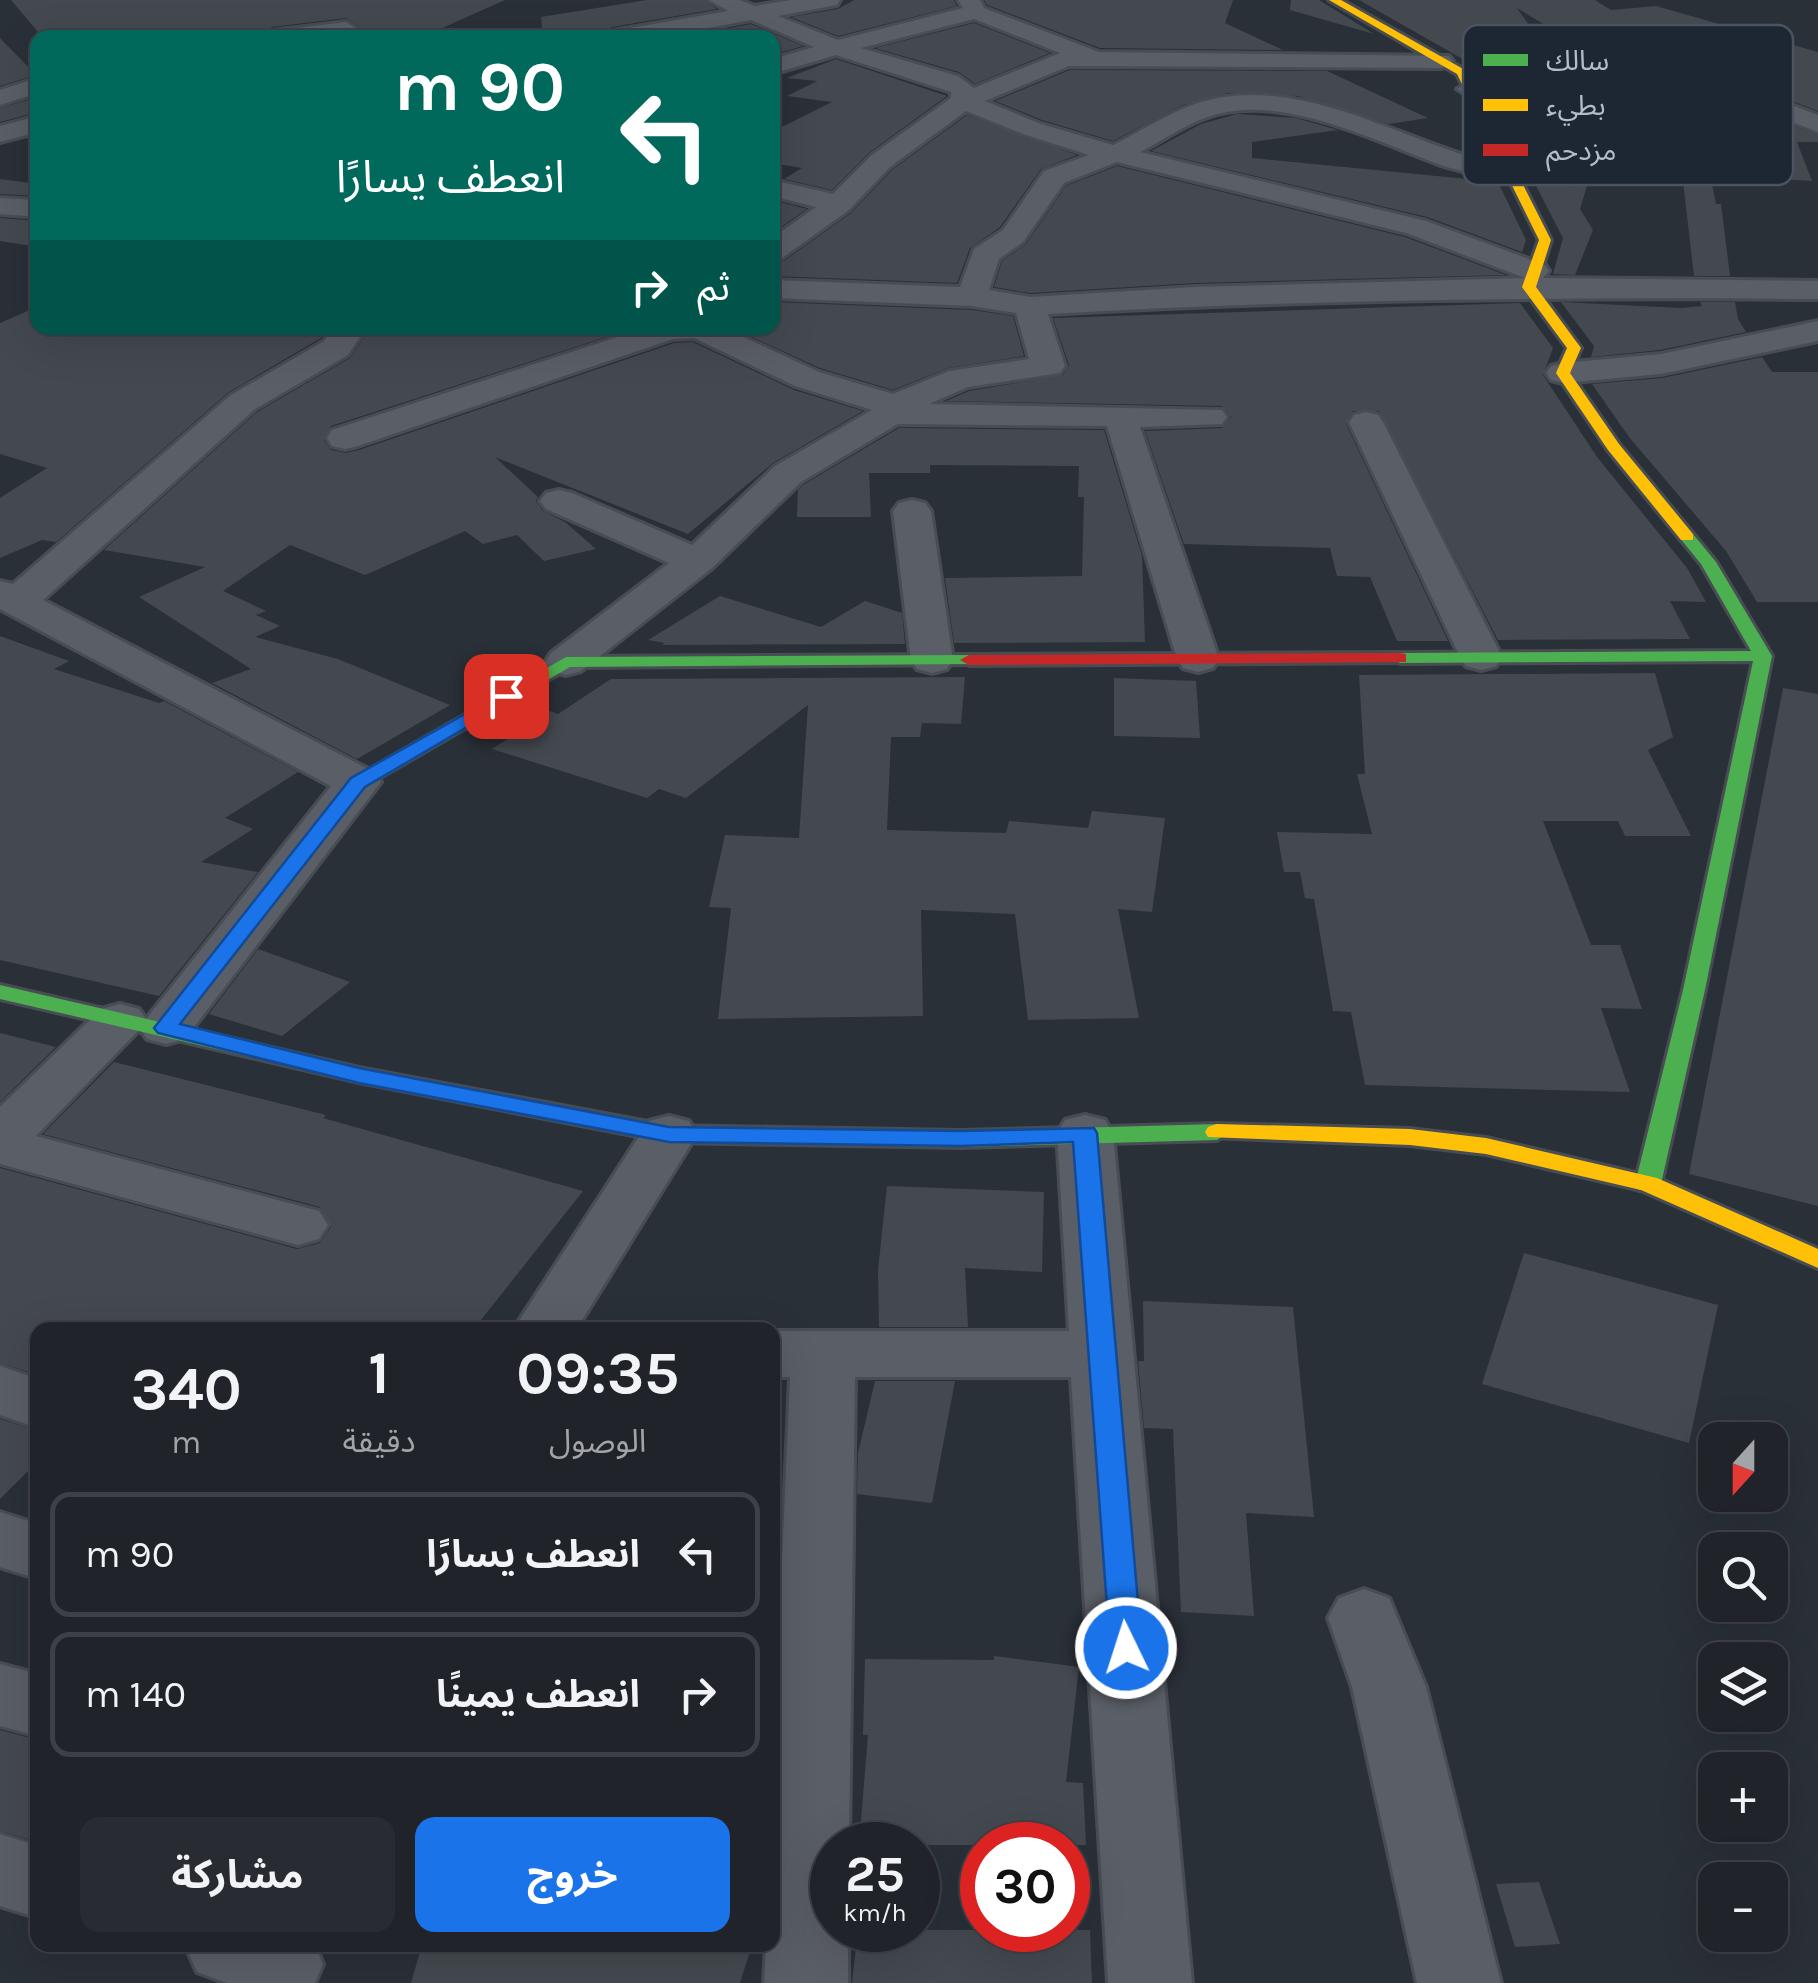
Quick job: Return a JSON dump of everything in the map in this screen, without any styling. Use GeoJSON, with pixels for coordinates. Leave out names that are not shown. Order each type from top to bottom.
{"type":"FeatureCollection","features":[{"type":"Feature","properties":{"kind":"street"},"geometry":{"type":"LineString","coordinates":[[720,0],[840,49],[950,81],[963,89],[963,101]]}},
{"type":"Feature","properties":{"kind":"street"},"geometry":{"type":"LineString","coordinates":[[660,30],[829,0]]}},
{"type":"Feature","properties":{"kind":"street"},"geometry":{"type":"LineString","coordinates":[[1334,0],[1460,72],[1463,78]]}},
{"type":"Feature","properties":{"kind":"street"},"geometry":{"type":"LineString","coordinates":[[780,65],[973,6],[1093,58]]}},
{"type":"Feature","properties":{"kind":"street"},"geometry":{"type":"LineString","coordinates":[[319,10],[347,30]]}},
{"type":"Feature","properties":{"kind":"street"},"geometry":{"type":"LineString","coordinates":[[780,246],[839,204],[881,160],[963,101],[1066,59],[1441,61]]}},
{"type":"Feature","properties":{"kind":"street"},"geometry":{"type":"LineString","coordinates":[[0,98],[30,88]]}},
{"type":"Feature","properties":{"kind":"street"},"geometry":{"type":"LineString","coordinates":[[963,101],[1032,129],[1115,154],[1416,227],[1531,279],[1574,348],[1563,373]]}},
{"type":"Feature","properties":{"kind":"street"},"geometry":{"type":"LineString","coordinates":[[972,297],[984,255],[1013,236],[1054,178],[1115,154],[1202,110],[1240,104],[1302,108],[1376,128],[1463,163]]}},
{"type":"Feature","properties":{"kind":"street"},"geometry":{"type":"LineString","coordinates":[[1793,114],[1818,124]]}},
{"type":"Feature","properties":{"kind":"street"},"geometry":{"type":"LineString","coordinates":[[0,134],[30,126]]}},
{"type":"Feature","properties":{"kind":"street"},"geometry":{"type":"LineString","coordinates":[[1517,185],[1545,240],[1531,279]]}},
{"type":"Feature","properties":{"kind":"street"},"geometry":{"type":"LineString","coordinates":[[780,190],[839,204]]}},
{"type":"Feature","properties":{"kind":"street"},"geometry":{"type":"LineString","coordinates":[[780,289],[972,297],[1030,306],[1531,279],[1813,299]]}},
{"type":"Feature","properties":{"kind":"street"},"geometry":{"type":"LineString","coordinates":[[0,1143],[143,1024],[358,782],[566,662],[697,561],[788,474],[892,410],[962,378],[1048,366],[1030,306]]}},
{"type":"Feature","properties":{"kind":"street"},"geometry":{"type":"LineString","coordinates":[[1563,373],[1662,364],[1818,331]]}},
{"type":"Feature","properties":{"kind":"street"},"geometry":{"type":"LineString","coordinates":[[345,335],[336,348],[242,402],[4,596],[358,782]]}},
{"type":"Feature","properties":{"kind":"street"},"geometry":{"type":"LineString","coordinates":[[345,438],[654,335]]}},
{"type":"Feature","properties":{"kind":"street"},"geometry":{"type":"LineString","coordinates":[[711,335],[807,379],[892,410],[1210,417]]}},
{"type":"Feature","properties":{"kind":"street"},"geometry":{"type":"LineString","coordinates":[[1563,373],[1613,447],[1708,562],[1763,656],[1698,972],[1648,1184]]}},
{"type":"Feature","properties":{"kind":"street"},"geometry":{"type":"LineString","coordinates":[[1366,422],[1481,657]]}},
{"type":"Feature","properties":{"kind":"street"},"geometry":{"type":"LineString","coordinates":[[1122,428],[1198,658]]}},
{"type":"Feature","properties":{"kind":"street"},"geometry":{"type":"LineString","coordinates":[[559,500],[697,561]]}},
{"type":"Feature","properties":{"kind":"street"},"geometry":{"type":"LineString","coordinates":[[912,511],[932,660]]}},
{"type":"Feature","properties":{"kind":"street"},"geometry":{"type":"LineString","coordinates":[[566,662],[1763,656]]}},
{"type":"Feature","properties":{"kind":"street"},"geometry":{"type":"LineString","coordinates":[[0,992],[359,1075],[669,1134],[961,1138],[1248,1131],[1410,1136],[1486,1146],[1648,1184],[1818,1259]]}},
{"type":"Feature","properties":{"kind":"street"},"geometry":{"type":"LineString","coordinates":[[1085,1133],[1150,1983]]}},
{"type":"Feature","properties":{"kind":"street"},"geometry":{"type":"LineString","coordinates":[[549,1322],[669,1134]]}},
{"type":"Feature","properties":{"kind":"street"},"geometry":{"type":"LineString","coordinates":[[0,1143],[298,1226]]}},
{"type":"Feature","properties":{"kind":"street"},"geometry":{"type":"LineString","coordinates":[[806,1983],[791,1836],[798,1354],[1100,1354]]}},
{"type":"Feature","properties":{"kind":"street"},"geometry":{"type":"LineString","coordinates":[[0,1390],[30,1401]]}},
{"type":"Feature","properties":{"kind":"street"},"geometry":{"type":"LineString","coordinates":[[0,1539],[30,1549]]}},
{"type":"Feature","properties":{"kind":"street"},"geometry":{"type":"LineString","coordinates":[[1364,1618],[1389,1687],[1459,1983]]}},
{"type":"Feature","properties":{"kind":"street"},"geometry":{"type":"LineString","coordinates":[[0,1695],[30,1703]]}},
{"type":"Feature","properties":{"kind":"street"},"geometry":{"type":"LineString","coordinates":[[0,1870],[30,1879]]}},
{"type":"Feature","properties":{"kind":"building"},"geometry":{"type":"Polygon","coordinates":[[[11,0],[505,0],[438,30],[360,30],[346,18],[268,30],[36,30],[11,0]]]}},
{"type":"Feature","properties":{"kind":"building"},"geometry":{"type":"Polygon","coordinates":[[[647,0],[705,0],[717,9],[608,30],[542,30],[541,17],[647,0]]]}},
{"type":"Feature","properties":{"kind":"building"},"geometry":{"type":"Polygon","coordinates":[[[854,0],[954,0],[957,6],[838,36],[791,17],[838,9],[854,0]]]}},
{"type":"Feature","properties":{"kind":"building"},"geometry":{"type":"Polygon","coordinates":[[[984,0],[1233,0],[1225,23],[1283,50],[1100,48],[987,5],[984,0]]]}},
{"type":"Feature","properties":{"kind":"building"},"geometry":{"type":"Polygon","coordinates":[[[1291,0],[1319,0],[1374,34],[1290,10],[1291,0]]]}},
{"type":"Feature","properties":{"kind":"building"},"geometry":{"type":"Polygon","coordinates":[[[1359,0],[1595,0],[1611,10],[1656,6],[1723,25],[1545,25],[1517,8],[1529,25],[1463,25],[1463,59],[1359,0]]]}},
{"type":"Feature","properties":{"kind":"building"},"geometry":{"type":"Polygon","coordinates":[[[974,23],[1050,53],[975,84],[959,72],[875,48],[974,23]]]}},
{"type":"Feature","properties":{"kind":"building"},"geometry":{"type":"Polygon","coordinates":[[[751,24],[765,30],[720,30],[751,24]]]}},
{"type":"Feature","properties":{"kind":"building"},"geometry":{"type":"Polygon","coordinates":[[[780,36],[803,46],[780,53],[780,36]]]}},
{"type":"Feature","properties":{"kind":"building"},"geometry":{"type":"Polygon","coordinates":[[[0,38],[30,69],[30,77],[0,86],[0,38]]]}},
{"type":"Feature","properties":{"kind":"building"},"geometry":{"type":"Polygon","coordinates":[[[1793,45],[1818,52],[1818,111],[1793,102],[1793,45]]]}},
{"type":"Feature","properties":{"kind":"building"},"geometry":{"type":"Polygon","coordinates":[[[836,59],[947,96],[870,152],[832,190],[784,179],[802,168],[780,164],[780,128],[832,102],[787,96],[817,81],[787,78],[836,59]]]}},
{"type":"Feature","properties":{"kind":"building"},"geometry":{"type":"Polygon","coordinates":[[[1070,70],[1327,71],[1428,118],[1389,124],[1298,96],[1229,93],[1183,105],[1113,141],[995,101],[1070,70]]]}},
{"type":"Feature","properties":{"kind":"building"},"geometry":{"type":"Polygon","coordinates":[[[30,99],[30,114],[0,122],[0,108],[30,99]]]}},
{"type":"Feature","properties":{"kind":"building"},"geometry":{"type":"Polygon","coordinates":[[[1237,114],[1296,118],[1338,130],[1252,142],[1252,158],[1463,179],[1463,185],[1499,185],[1526,240],[1522,252],[1427,217],[1151,151],[1201,124],[1237,114]]]}},
{"type":"Feature","properties":{"kind":"building"},"geometry":{"type":"Polygon","coordinates":[[[967,115],[1077,155],[1041,169],[1000,227],[970,248],[957,283],[780,276],[780,262],[851,213],[892,170],[967,115]]]}},
{"type":"Feature","properties":{"kind":"building"},"geometry":{"type":"Polygon","coordinates":[[[1793,126],[1818,135],[1818,142],[1797,142],[1812,181],[1793,180],[1793,126]]]}},
{"type":"Feature","properties":{"kind":"building"},"geometry":{"type":"Polygon","coordinates":[[[1117,166],[1405,237],[1506,275],[1195,283],[1030,293],[994,287],[1002,261],[1026,244],[1066,186],[1117,166]]]}},
{"type":"Feature","properties":{"kind":"building"},"geometry":{"type":"Polygon","coordinates":[[[0,179],[30,183],[30,196],[0,194],[0,179]]]}},
{"type":"Feature","properties":{"kind":"building"},"geometry":{"type":"Polygon","coordinates":[[[1536,185],[1587,185],[1580,209],[1593,230],[1575,275],[1553,274],[1563,238],[1536,185]]]}},
{"type":"Feature","properties":{"kind":"building"},"geometry":{"type":"Polygon","coordinates":[[[1683,185],[1712,185],[1716,204],[1721,204],[1730,276],[1694,276],[1683,185]]]}},
{"type":"Feature","properties":{"kind":"building"},"geometry":{"type":"Polygon","coordinates":[[[780,202],[807,209],[780,228],[780,202]]]}},
{"type":"Feature","properties":{"kind":"building"},"geometry":{"type":"Polygon","coordinates":[[[0,218],[30,220],[30,246],[0,241],[0,218]]]}},
{"type":"Feature","properties":{"kind":"building"},"geometry":{"type":"Polygon","coordinates":[[[780,302],[972,310],[1013,316],[1024,356],[948,368],[893,390],[820,368],[747,335],[780,335],[780,302]]]}},
{"type":"Feature","properties":{"kind":"building"},"geometry":{"type":"Polygon","coordinates":[[[1561,302],[1681,308],[1702,306],[1700,302],[1735,302],[1738,319],[1746,332],[1660,350],[1591,357],[1594,346],[1561,302]]]}},
{"type":"Feature","properties":{"kind":"building"},"geometry":{"type":"Polygon","coordinates":[[[1520,303],[1553,348],[1543,375],[1597,457],[1687,568],[1706,602],[1670,601],[1690,639],[1498,640],[1379,411],[1353,411],[1346,424],[1448,641],[1397,641],[1370,577],[1337,576],[1330,548],[1184,544],[1145,431],[1222,428],[1231,417],[1222,406],[946,401],[969,391],[1063,375],[1069,365],[1053,318],[1520,303]]]}},
{"type":"Feature","properties":{"kind":"building"},"geometry":{"type":"Polygon","coordinates":[[[30,310],[30,335],[324,335],[229,392],[56,542],[42,540],[0,558],[0,498],[47,468],[0,454],[0,323],[30,310]]]}},
{"type":"Feature","properties":{"kind":"building"},"geometry":{"type":"Polygon","coordinates":[[[365,335],[612,335],[331,426],[324,440],[331,450],[346,453],[674,343],[693,342],[794,390],[863,411],[773,463],[688,534],[495,457],[538,497],[536,501],[543,511],[565,522],[596,549],[544,561],[517,535],[483,544],[465,531],[365,575],[290,545],[223,591],[266,611],[256,615],[280,626],[255,637],[338,659],[450,705],[357,759],[212,683],[251,669],[139,597],[205,567],[104,550],[257,412],[350,358],[365,335]]]}},
{"type":"Feature","properties":{"kind":"building"},"geometry":{"type":"Polygon","coordinates":[[[1762,357],[1772,372],[1818,372],[1818,602],[1757,602],[1726,551],[1629,437],[1592,384],[1662,378],[1762,357]]]}},
{"type":"Feature","properties":{"kind":"building"},"geometry":{"type":"Polygon","coordinates":[[[899,428],[1104,430],[1142,556],[1145,642],[954,643],[945,578],[1082,576],[1084,497],[1078,497],[1079,466],[930,465],[930,473],[869,473],[871,517],[797,517],[798,490],[803,485],[899,428]]]}},
{"type":"Feature","properties":{"kind":"building"},"geometry":{"type":"Polygon","coordinates":[[[720,596],[821,627],[865,601],[902,613],[905,644],[662,645],[665,643],[648,640],[720,596]]]}},
{"type":"Feature","properties":{"kind":"building"},"geometry":{"type":"Polygon","coordinates":[[[0,636],[69,661],[54,669],[159,703],[164,701],[298,772],[225,818],[253,829],[201,862],[258,872],[159,996],[0,960],[0,636]]]}},
{"type":"Feature","properties":{"kind":"building"},"geometry":{"type":"Polygon","coordinates":[[[1655,673],[1673,737],[1648,750],[1691,836],[1625,836],[1618,821],[1543,821],[1591,945],[1620,945],[1642,1009],[1601,1008],[1630,1092],[1365,1085],[1351,1012],[1333,1011],[1314,899],[1305,898],[1300,872],[1284,872],[1277,832],[1372,834],[1357,774],[1365,774],[1359,675],[1655,673]]]}},
{"type":"Feature","properties":{"kind":"building"},"geometry":{"type":"Polygon","coordinates":[[[965,677],[961,724],[922,723],[920,737],[891,737],[887,830],[1006,833],[1009,821],[1088,828],[1092,811],[1165,818],[1152,912],[1118,909],[1139,1018],[1028,1020],[1015,914],[921,910],[923,1016],[718,1019],[731,908],[709,907],[725,835],[799,838],[808,705],[686,798],[659,789],[647,798],[492,749],[550,711],[558,714],[611,679],[965,677]]]}},
{"type":"Feature","properties":{"kind":"building"},"geometry":{"type":"Polygon","coordinates":[[[1114,678],[1196,681],[1200,738],[1114,736],[1114,678]]]}},
{"type":"Feature","properties":{"kind":"building"},"geometry":{"type":"Polygon","coordinates":[[[1783,688],[1818,694],[1818,1206],[1689,1174],[1783,688]]]}},
{"type":"Feature","properties":{"kind":"building"},"geometry":{"type":"Polygon","coordinates":[[[258,949],[350,982],[282,1036],[209,1014],[258,949]]]}},
{"type":"Feature","properties":{"kind":"building"},"geometry":{"type":"Polygon","coordinates":[[[0,1033],[56,1047],[0,1102],[0,1033]]]}},
{"type":"Feature","properties":{"kind":"building"},"geometry":{"type":"Polygon","coordinates":[[[114,1062],[326,1115],[323,1118],[583,1191],[479,1322],[30,1322],[30,1372],[0,1363],[0,1168],[297,1249],[320,1243],[331,1227],[320,1207],[43,1134],[114,1062]]]}},
{"type":"Feature","properties":{"kind":"building"},"geometry":{"type":"Polygon","coordinates":[[[887,1186],[1044,1192],[1042,1272],[965,1268],[968,1327],[879,1327],[878,1270],[887,1186]]]}},
{"type":"Feature","properties":{"kind":"building"},"geometry":{"type":"Polygon","coordinates":[[[1524,1253],[1718,1305],[1689,1443],[1482,1384],[1524,1253]]]}},
{"type":"Feature","properties":{"kind":"building"},"geometry":{"type":"Polygon","coordinates":[[[1143,1301],[1293,1307],[1314,1517],[1246,1513],[1254,1616],[1181,1612],[1173,1429],[1144,1428],[1138,1361],[1144,1361],[1143,1301]]]}},
{"type":"Feature","properties":{"kind":"building"},"geometry":{"type":"Polygon","coordinates":[[[875,1381],[955,1381],[932,1503],[857,1494],[858,1453],[875,1381]]]}},
{"type":"Feature","properties":{"kind":"building"},"geometry":{"type":"Polygon","coordinates":[[[0,1419],[30,1428],[30,1469],[0,1499],[0,1419]]]}},
{"type":"Feature","properties":{"kind":"building"},"geometry":{"type":"Polygon","coordinates":[[[994,1656],[1079,1667],[1066,1782],[1083,1783],[1085,1822],[960,1822],[960,1845],[940,1845],[940,1822],[861,1822],[868,1735],[863,1735],[865,1659],[994,1660],[994,1656]]]}},
{"type":"Feature","properties":{"kind":"building"},"geometry":{"type":"Polygon","coordinates":[[[0,1730],[30,1738],[30,1840],[0,1831],[0,1730]]]}},
{"type":"Feature","properties":{"kind":"building"},"geometry":{"type":"Polygon","coordinates":[[[1539,1882],[1560,1944],[1515,1947],[1496,1884],[1539,1882]]]}},
{"type":"Feature","properties":{"kind":"building"},"geometry":{"type":"Polygon","coordinates":[[[940,1930],[960,1930],[960,1952],[1090,1952],[1090,1930],[1092,1983],[852,1983],[856,1952],[940,1952],[940,1930]]]}},
{"type":"Feature","properties":{"kind":"building"},"geometry":{"type":"Polygon","coordinates":[[[420,1952],[750,1952],[740,1983],[411,1983],[420,1952]]]}},
{"type":"Feature","properties":{"kind":"traffic: fast"},"geometry":{"type":"LineString","coordinates":[[1648,1184],[1694,990],[1763,656],[1708,562],[1687,537]]}},
{"type":"Feature","properties":{"kind":"traffic: fast"},"geometry":{"type":"LineString","coordinates":[[1400,658],[1763,656]]}},
{"type":"Feature","properties":{"kind":"traffic: fast"},"geometry":{"type":"LineString","coordinates":[[358,782],[566,662],[969,660]]}},
{"type":"Feature","properties":{"kind":"traffic: fast"},"geometry":{"type":"LineString","coordinates":[[0,992],[359,1075],[669,1134],[961,1139],[1217,1132]]}},
{"type":"Feature","properties":{"kind":"traffic: slow"},"geometry":{"type":"LineString","coordinates":[[1334,0],[1463,76]]}},
{"type":"Feature","properties":{"kind":"traffic: slow"},"geometry":{"type":"LineString","coordinates":[[1518,185],[1545,240],[1529,287],[1574,348],[1563,373],[1613,447],[1687,537]]}},
{"type":"Feature","properties":{"kind":"traffic: slow"},"geometry":{"type":"LineString","coordinates":[[1217,1132],[1410,1137],[1486,1146],[1648,1184],[1818,1259]]}},
{"type":"Feature","properties":{"kind":"traffic: jam"},"geometry":{"type":"LineString","coordinates":[[969,660],[1400,658]]}},
{"type":"Feature","properties":{"kind":"route"},"geometry":{"type":"LineString","coordinates":[[506,696],[358,782],[166,1028],[359,1075],[669,1134],[961,1138],[1085,1133],[1126,1648]]}}]}
